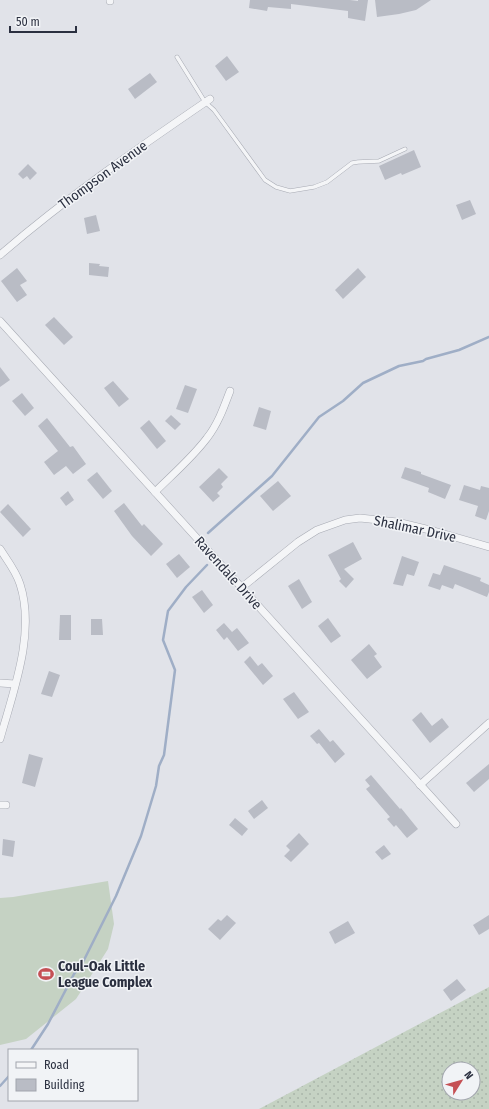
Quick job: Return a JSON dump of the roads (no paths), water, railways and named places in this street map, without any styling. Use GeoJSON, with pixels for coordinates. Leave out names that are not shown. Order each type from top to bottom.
{"type":"FeatureCollection","features":[{"type":"Feature","properties":{"kind":"street","name":"Thompson Avenue"},"geometry":{"type":"LineString","coordinates":[[0,255],[50,214],[164,130],[208,101]]}},
{"type":"Feature","properties":{"kind":"street","name":"Ravendale Drive"},"geometry":{"type":"LineString","coordinates":[[0,321],[456,824]]}},
{"type":"Feature","properties":{"kind":"street"},"geometry":{"type":"LineString","coordinates":[[155,492],[194,454],[207,438],[220,416],[230,391]]}},
{"type":"Feature","properties":{"kind":"street","name":"Shalimar Drive"},"geometry":{"type":"LineString","coordinates":[[241,588],[298,542],[327,525],[345,520],[360,518],[397,522],[489,547]]}},
{"type":"Feature","properties":{"kind":"street"},"geometry":{"type":"LineString","coordinates":[[0,550],[13,569],[19,582],[25,612],[24,641],[15,684],[0,739]]}},
{"type":"Feature","properties":{"kind":"street"},"geometry":{"type":"LineString","coordinates":[[0,683],[15,684]]}},
{"type":"Feature","properties":{"kind":"street"},"geometry":{"type":"LineString","coordinates":[[420,785],[489,723]]}},
{"type":"Feature","properties":{"kind":"lane"},"geometry":{"type":"LineString","coordinates":[[177,58],[265,180],[276,187],[290,191],[314,187],[328,182],[352,163],[379,161],[405,149]]}},
{"type":"Feature","properties":{"kind":"waterway"},"geometry":{"type":"LineString","coordinates":[[208,533],[272,476],[319,417],[343,401],[363,383],[399,366],[423,361],[459,350],[489,337]]}},
{"type":"Feature","properties":{"kind":"waterway"},"geometry":{"type":"LineString","coordinates":[[32,1049],[48,1024],[74,974],[84,960],[116,896],[141,836],[156,786],[159,766],[164,755],[175,670],[163,640],[168,611],[186,587],[207,565]]}},
{"type":"Feature","properties":{"kind":"waterway"},"geometry":{"type":"LineString","coordinates":[[0,1086],[8,1077]]}},
{"type":"Feature","properties":{"kind":"place","name":"Coul-Oak Little League Complex"},"geometry":{"type":"Point","coordinates":[46,974]}}]}
